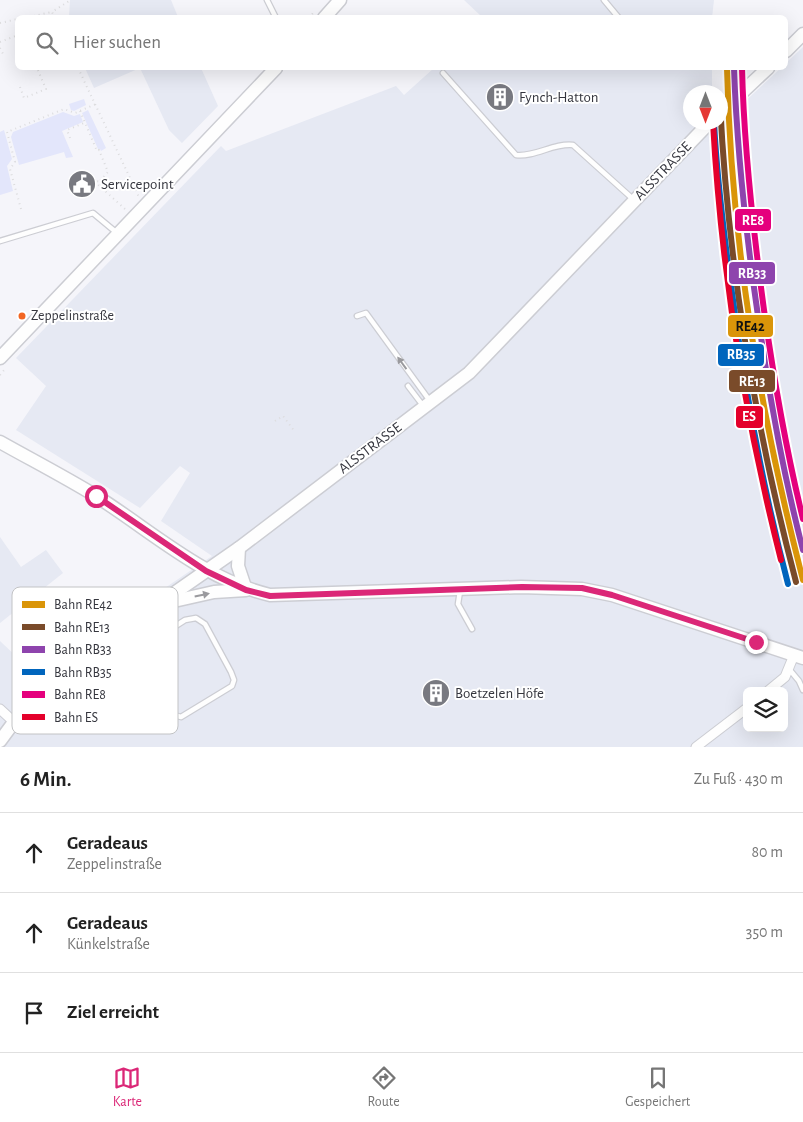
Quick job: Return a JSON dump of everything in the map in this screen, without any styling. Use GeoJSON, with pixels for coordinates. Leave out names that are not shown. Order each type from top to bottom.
{"type":"FeatureCollection","features":[{"type":"Feature","properties":{"kind":"street"},"geometry":{"type":"LineString","coordinates":[[327,15],[340,0]]}},
{"type":"Feature","properties":{"kind":"street"},"geometry":{"type":"LineString","coordinates":[[788,49],[803,34]]}},
{"type":"Feature","properties":{"kind":"street"},"geometry":{"type":"LineString","coordinates":[[0,358],[274,70]]}},
{"type":"Feature","properties":{"kind":"street"},"geometry":{"type":"LineString","coordinates":[[728,106],[766,70]]}},
{"type":"Feature","properties":{"kind":"street","name":"ALSSTRASSE"},"geometry":{"type":"LineString","coordinates":[[178,590],[239,548],[469,373],[702,130]]}},
{"type":"Feature","properties":{"kind":"street"},"geometry":{"type":"LineString","coordinates":[[0,442],[96,496],[206,571],[246,590],[270,596],[522,587],[582,588],[634,602],[799,657],[785,677],[773,687]]}},
{"type":"Feature","properties":{"kind":"street"},"geometry":{"type":"LineString","coordinates":[[239,548],[238,566],[246,590]]}},
{"type":"Feature","properties":{"kind":"street"},"geometry":{"type":"LineString","coordinates":[[178,600],[214,592],[246,590]]}},
{"type":"Feature","properties":{"kind":"street"},"geometry":{"type":"LineString","coordinates":[[0,709],[12,720]]}},
{"type":"Feature","properties":{"kind":"street"},"geometry":{"type":"LineString","coordinates":[[696,747],[743,711]]}},
{"type":"Feature","properties":{"kind":"street","name":"ALSSTRASSE"},"geometry":{"type":"LineString","coordinates":[[0,741],[12,725]]}},
{"type":"Feature","properties":{"kind":"lane"},"geometry":{"type":"LineString","coordinates":[[267,0],[274,15]]}},
{"type":"Feature","properties":{"kind":"lane"},"geometry":{"type":"LineString","coordinates":[[604,0],[616,15]]}},
{"type":"Feature","properties":{"kind":"lane"},"geometry":{"type":"LineString","coordinates":[[443,73],[516,155],[525,156],[563,144],[573,145],[635,201]]}},
{"type":"Feature","properties":{"kind":"lane"},"geometry":{"type":"LineString","coordinates":[[0,241],[93,213],[118,233]]}},
{"type":"Feature","properties":{"kind":"lane"},"geometry":{"type":"LineString","coordinates":[[357,316],[366,313],[428,405]]}},
{"type":"Feature","properties":{"kind":"lane"},"geometry":{"type":"LineString","coordinates":[[408,386],[428,405]]}},
{"type":"Feature","properties":{"kind":"lane"},"geometry":{"type":"LineString","coordinates":[[460,590],[458,604],[472,629]]}},
{"type":"Feature","properties":{"kind":"lane"},"geometry":{"type":"LineString","coordinates":[[178,624],[185,620],[196,618],[205,624],[234,680],[232,686],[182,717],[178,716]]}},
{"type":"Feature","properties":{"kind":"lane"},"geometry":{"type":"LineString","coordinates":[[789,669],[799,681],[803,690]]}},
{"type":"Feature","properties":{"kind":"path"},"geometry":{"type":"LineString","coordinates":[[38,15],[52,12],[68,0]]}},
{"type":"Feature","properties":{"kind":"path"},"geometry":{"type":"LineString","coordinates":[[0,23],[15,20]]}},
{"type":"Feature","properties":{"kind":"path"},"geometry":{"type":"LineString","coordinates":[[0,42],[15,36]]}},
{"type":"Feature","properties":{"kind":"path"},"geometry":{"type":"LineString","coordinates":[[0,48],[4,56]]}},
{"type":"Feature","properties":{"kind":"path"},"geometry":{"type":"LineString","coordinates":[[20,86],[24,98],[46,89],[38,70]]}},
{"type":"Feature","properties":{"kind":"path"},"geometry":{"type":"LineString","coordinates":[[79,70],[132,184],[145,206],[126,210],[94,181],[132,184]]}},
{"type":"Feature","properties":{"kind":"path"},"geometry":{"type":"LineString","coordinates":[[21,209],[10,169],[15,162],[7,132],[64,109],[74,113],[96,104]]}},
{"type":"Feature","properties":{"kind":"path"},"geometry":{"type":"LineString","coordinates":[[80,111],[108,172],[100,181]]}},
{"type":"Feature","properties":{"kind":"path"},"geometry":{"type":"LineString","coordinates":[[70,138],[67,130],[85,123]]}},
{"type":"Feature","properties":{"kind":"path"},"geometry":{"type":"LineString","coordinates":[[275,421],[283,416],[295,432]]}},
{"type":"Feature","properties":{"kind":"shaded area"},"geometry":{"type":"Polygon","coordinates":[[[70,0],[171,0],[177,15],[69,15],[70,0]]]}},
{"type":"Feature","properties":{"kind":"shaded area"},"geometry":{"type":"Polygon","coordinates":[[[464,0],[714,0],[712,15],[480,15],[464,0]]]}},
{"type":"Feature","properties":{"kind":"shaded area"},"geometry":{"type":"Polygon","coordinates":[[[803,47],[803,747],[0,747],[0,641],[12,652],[12,734],[178,734],[178,587],[166,587],[212,556],[161,521],[190,473],[180,466],[140,508],[16,430],[46,386],[16,358],[221,146],[226,151],[396,86],[404,95],[432,70],[712,70],[712,85],[683,85],[683,130],[728,130],[728,117],[779,70],[788,70],[788,61],[803,47]]]}},
{"type":"Feature","properties":{"kind":"shaded area"},"geometry":{"type":"Polygon","coordinates":[[[86,70],[135,70],[94,88],[86,70]]]}},
{"type":"Feature","properties":{"kind":"shaded area"},"geometry":{"type":"Polygon","coordinates":[[[141,70],[202,70],[218,106],[182,143],[169,130],[141,70]]]}},
{"type":"Feature","properties":{"kind":"shaded area"},"geometry":{"type":"Polygon","coordinates":[[[84,99],[86,105],[74,111],[71,110],[69,104],[84,99]]]}},
{"type":"Feature","properties":{"kind":"shaded area"},"geometry":{"type":"Polygon","coordinates":[[[88,110],[106,148],[101,151],[98,149],[82,113],[88,110]]]}},
{"type":"Feature","properties":{"kind":"shaded area"},"geometry":{"type":"Polygon","coordinates":[[[63,112],[74,116],[80,114],[83,122],[62,131],[73,157],[66,158],[64,152],[19,165],[11,137],[13,132],[63,112]]]}},
{"type":"Feature","properties":{"kind":"shaded area"},"geometry":{"type":"Polygon","coordinates":[[[4,130],[12,159],[7,166],[13,191],[0,195],[0,132],[4,130]]]}},
{"type":"Feature","properties":{"kind":"shaded area"},"geometry":{"type":"Polygon","coordinates":[[[0,537],[21,567],[46,550],[63,573],[45,587],[12,587],[12,613],[0,623],[0,537]]]}},
{"type":"Feature","properties":{"kind":"rail line","name":"RE42"},"geometry":{"type":"LineString","coordinates":[[727,70],[735,197],[750,326],[774,454],[803,580]]}},
{"type":"Feature","properties":{"kind":"rail line","name":"RB33"},"geometry":{"type":"LineString","coordinates":[[734,70],[743,192],[758,316],[777,434],[803,550]]}},
{"type":"Feature","properties":{"kind":"rail line","name":"RE8"},"geometry":{"type":"LineString","coordinates":[[742,70],[750,189],[764,310],[781,415],[803,519]]}},
{"type":"Feature","properties":{"kind":"rail line","name":"ES"},"geometry":{"type":"LineString","coordinates":[[714,130],[722,232],[736,343],[756,452],[781,560]]}},
{"type":"Feature","properties":{"kind":"rail line","name":"RB35"},"geometry":{"type":"LineString","coordinates":[[715,130],[724,229],[743,366],[755,439],[788,584]]}},
{"type":"Feature","properties":{"kind":"rail line","name":"RE13"},"geometry":{"type":"LineString","coordinates":[[722,130],[729,224],[746,344],[768,464],[796,582]]}},
{"type":"Feature","properties":{"kind":"place","name":"Fynch-Hatton"},"geometry":{"type":"Point","coordinates":[500,97]}},
{"type":"Feature","properties":{"kind":"place","name":"Servicepoint"},"geometry":{"type":"Point","coordinates":[82,184]}},
{"type":"Feature","properties":{"kind":"place","name":"Zeppelinstraße"},"geometry":{"type":"Point","coordinates":[22,316]}},
{"type":"Feature","properties":{"kind":"place","name":"Boetzelen Höfe"},"geometry":{"type":"Point","coordinates":[436,693]}},
{"type":"Feature","properties":{"kind":"route"},"geometry":{"type":"LineString","coordinates":[[96,496],[206,571],[246,590],[270,596],[522,587],[582,588],[612,595],[756,642]]}}]}
